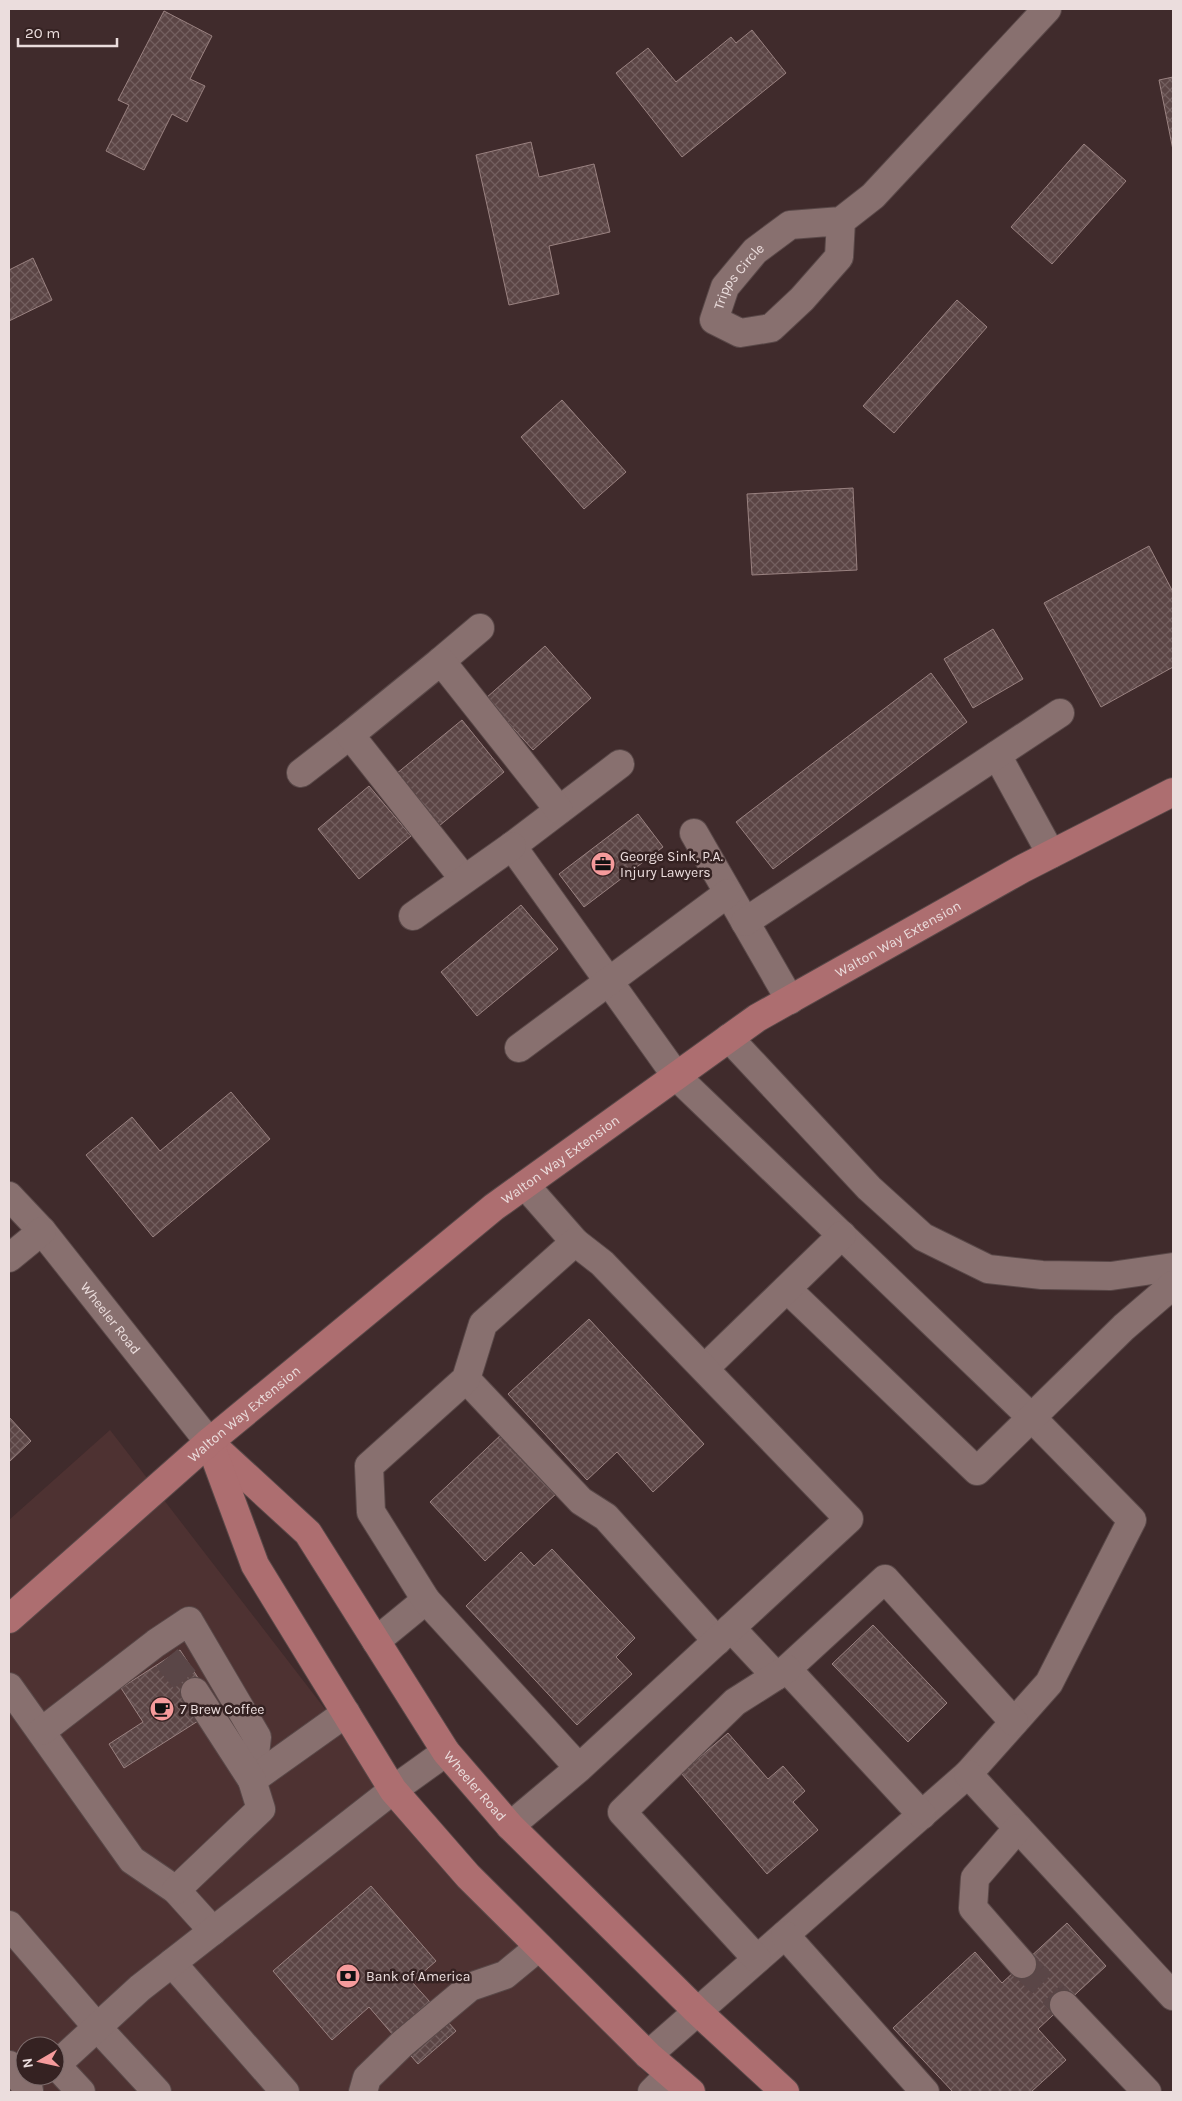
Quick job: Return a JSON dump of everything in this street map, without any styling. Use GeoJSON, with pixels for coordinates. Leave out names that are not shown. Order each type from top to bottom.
{"type":"FeatureCollection","features":[{"type":"Feature","properties":{"kind":"main road","name":"Walton Way Extension"},"geometry":{"type":"LineString","coordinates":[[9,1619],[209,1442],[494,1207],[678,1077],[757,1018],[1052,854],[1173,792]]}},
{"type":"Feature","properties":{"kind":"main road","name":"Wheeler Road"},"geometry":{"type":"LineString","coordinates":[[209,1442],[308,1533],[446,1752],[510,1826],[697,2011],[785,2092]]}},
{"type":"Feature","properties":{"kind":"main road","name":"Wheeler Road"},"geometry":{"type":"LineString","coordinates":[[209,1442],[255,1565],[392,1790],[468,1876],[648,2055],[661,2083],[691,2092]]}},
{"type":"Feature","properties":{"kind":"street"},"geometry":{"type":"LineString","coordinates":[[841,221],[873,196],[1047,9]]}},
{"type":"Feature","properties":{"kind":"street","name":"Tripps Circle"},"geometry":{"type":"LineString","coordinates":[[841,221],[839,257],[802,299],[771,328],[740,333],[714,320],[725,287],[755,251],[790,225],[841,221]]}},
{"type":"Feature","properties":{"kind":"street"},"geometry":{"type":"LineString","coordinates":[[300,773],[350,735],[480,628]]}},
{"type":"Feature","properties":{"kind":"street"},"geometry":{"type":"LineString","coordinates":[[441,661],[559,810]]}},
{"type":"Feature","properties":{"kind":"street"},"geometry":{"type":"LineString","coordinates":[[745,922],[1060,713]]}},
{"type":"Feature","properties":{"kind":"street"},"geometry":{"type":"LineString","coordinates":[[350,735],[464,880]]}},
{"type":"Feature","properties":{"kind":"street"},"geometry":{"type":"LineString","coordinates":[[997,755],[1052,854]]}},
{"type":"Feature","properties":{"kind":"street"},"geometry":{"type":"LineString","coordinates":[[413,916],[512,846],[620,764]]}},
{"type":"Feature","properties":{"kind":"street"},"geometry":{"type":"LineString","coordinates":[[694,833],[790,1000]]}},
{"type":"Feature","properties":{"kind":"street"},"geometry":{"type":"LineString","coordinates":[[512,846],[678,1077],[1033,1418],[1132,1520],[1049,1683],[968,1774],[648,2055]]}},
{"type":"Feature","properties":{"kind":"street"},"geometry":{"type":"LineString","coordinates":[[519,1048],[728,893]]}},
{"type":"Feature","properties":{"kind":"street"},"geometry":{"type":"LineString","coordinates":[[729,1038],[869,1188],[923,1237],[988,1269],[1042,1275],[1111,1276],[1173,1267]]}},
{"type":"Feature","properties":{"kind":"street"},"geometry":{"type":"LineString","coordinates":[[510,1826],[579,1768],[849,1520],[705,1368],[602,1263],[575,1242],[525,1185]]}},
{"type":"Feature","properties":{"kind":"street","name":"Wheeler Road"},"geometry":{"type":"LineString","coordinates":[[9,1196],[42,1232],[209,1442]]}},
{"type":"Feature","properties":{"kind":"street"},"geometry":{"type":"LineString","coordinates":[[9,1258],[42,1232]]}},
{"type":"Feature","properties":{"kind":"street"},"geometry":{"type":"LineString","coordinates":[[705,1368],[842,1235]]}},
{"type":"Feature","properties":{"kind":"street"},"geometry":{"type":"LineString","coordinates":[[575,1242],[483,1324],[466,1379],[369,1466],[371,1512],[426,1600],[579,1768]]}},
{"type":"Feature","properties":{"kind":"street"},"geometry":{"type":"LineString","coordinates":[[787,1288],[977,1471],[1124,1327],[1173,1285]]}},
{"type":"Feature","properties":{"kind":"street"},"geometry":{"type":"LineString","coordinates":[[466,1379],[580,1501],[606,1517],[724,1635],[781,1672],[922,1815]]}},
{"type":"Feature","properties":{"kind":"street"},"geometry":{"type":"LineString","coordinates":[[757,1959],[622,1812],[735,1702],[781,1672],[885,1580],[1014,1722]]}},
{"type":"Feature","properties":{"kind":"street"},"geometry":{"type":"LineString","coordinates":[[376,1642],[426,1600]]}},
{"type":"Feature","properties":{"kind":"street"},"geometry":{"type":"LineString","coordinates":[[42,1732],[161,1651],[189,1621],[256,1737],[252,1780]]}},
{"type":"Feature","properties":{"kind":"street"},"geometry":{"type":"LineString","coordinates":[[9,1687],[132,1860],[176,1890],[213,1931]]}},
{"type":"Feature","properties":{"kind":"street"},"geometry":{"type":"LineString","coordinates":[[176,1890],[261,1809],[252,1780],[195,1692]]}},
{"type":"Feature","properties":{"kind":"street"},"geometry":{"type":"LineString","coordinates":[[252,1780],[346,1712]]}},
{"type":"Feature","properties":{"kind":"street"},"geometry":{"type":"LineString","coordinates":[[65,2057],[140,1988],[392,1790],[446,1752]]}},
{"type":"Feature","properties":{"kind":"street"},"geometry":{"type":"LineString","coordinates":[[968,1774],[1173,1996]]}},
{"type":"Feature","properties":{"kind":"street"},"geometry":{"type":"LineString","coordinates":[[1018,1828],[975,1878],[973,1908],[1022,1964]]}},
{"type":"Feature","properties":{"kind":"street"},"geometry":{"type":"LineString","coordinates":[[9,1925],[97,2027],[158,2092]]}},
{"type":"Feature","properties":{"kind":"street"},"geometry":{"type":"LineString","coordinates":[[785,1935],[925,2092]]}},
{"type":"Feature","properties":{"kind":"street"},"geometry":{"type":"LineString","coordinates":[[363,2092],[367,2078],[439,2012],[470,1987],[505,1975],[539,1947]]}},
{"type":"Feature","properties":{"kind":"street"},"geometry":{"type":"LineString","coordinates":[[172,1963],[285,2092]]}},
{"type":"Feature","properties":{"kind":"street"},"geometry":{"type":"LineString","coordinates":[[1064,2005],[1147,2092]]}},
{"type":"Feature","properties":{"kind":"street"},"geometry":{"type":"LineString","coordinates":[[65,2076],[81,2092]]}},
{"type":"Feature","properties":{"kind":"shaded area"},"geometry":{"type":"Polygon","coordinates":[[[110,1430],[419,1831],[663,2092],[9,2092],[9,1520],[110,1430]]]}},
{"type":"Feature","properties":{"kind":"building"},"geometry":{"type":"Polygon","coordinates":[[[164,11],[212,36],[190,79],[205,86],[187,122],[172,114],[144,170],[106,151],[129,105],[118,100],[164,11]]]}},
{"type":"Feature","properties":{"kind":"building"},"geometry":{"type":"Polygon","coordinates":[[[752,30],[786,73],[682,157],[616,73],[648,48],[676,82],[731,37],[736,43],[752,30]]]}},
{"type":"Feature","properties":{"kind":"building"},"geometry":{"type":"Polygon","coordinates":[[[1173,77],[1173,150],[1159,80],[1173,77]]]}},
{"type":"Feature","properties":{"kind":"building"},"geometry":{"type":"Polygon","coordinates":[[[531,142],[539,177],[594,164],[610,232],[549,246],[559,294],[509,305],[476,155],[531,142]]]}},
{"type":"Feature","properties":{"kind":"building"},"geometry":{"type":"Polygon","coordinates":[[[1084,144],[1126,181],[1052,264],[1011,227],[1084,144]]]}},
{"type":"Feature","properties":{"kind":"building"},"geometry":{"type":"Polygon","coordinates":[[[33,258],[52,300],[9,321],[9,270],[33,258]]]}},
{"type":"Feature","properties":{"kind":"building"},"geometry":{"type":"Polygon","coordinates":[[[957,300],[987,327],[894,433],[863,406],[957,300]]]}},
{"type":"Feature","properties":{"kind":"building"},"geometry":{"type":"Polygon","coordinates":[[[562,400],[626,472],[584,509],[521,437],[562,400]]]}},
{"type":"Feature","properties":{"kind":"building"},"geometry":{"type":"Polygon","coordinates":[[[853,488],[857,570],[752,575],[747,494],[853,488]]]}},
{"type":"Feature","properties":{"kind":"building"},"geometry":{"type":"Polygon","coordinates":[[[1149,546],[1173,592],[1173,667],[1101,707],[1044,603],[1149,546]]]}},
{"type":"Feature","properties":{"kind":"building"},"geometry":{"type":"Polygon","coordinates":[[[993,629],[1023,679],[973,708],[944,659],[993,629]]]}},
{"type":"Feature","properties":{"kind":"building"},"geometry":{"type":"Polygon","coordinates":[[[545,646],[591,698],[533,750],[486,698],[545,646]]]}},
{"type":"Feature","properties":{"kind":"building"},"geometry":{"type":"Polygon","coordinates":[[[931,673],[967,722],[773,869],[736,822],[931,673]]]}},
{"type":"Feature","properties":{"kind":"building"},"geometry":{"type":"Polygon","coordinates":[[[462,720],[504,772],[439,826],[396,774],[462,720]]]}},
{"type":"Feature","properties":{"kind":"building"},"geometry":{"type":"Polygon","coordinates":[[[369,786],[411,836],[359,879],[318,829],[369,786]]]}},
{"type":"Feature","properties":{"kind":"building"},"geometry":{"type":"Polygon","coordinates":[[[638,814],[663,847],[584,907],[559,874],[638,814]]]}},
{"type":"Feature","properties":{"kind":"building"},"geometry":{"type":"Polygon","coordinates":[[[521,905],[558,949],[477,1016],[441,972],[521,905]]]}},
{"type":"Feature","properties":{"kind":"building"},"geometry":{"type":"Polygon","coordinates":[[[231,1092],[270,1139],[153,1237],[86,1155],[132,1117],[160,1151],[231,1092]]]}},
{"type":"Feature","properties":{"kind":"building"},"geometry":{"type":"Polygon","coordinates":[[[589,1319],[704,1444],[653,1492],[617,1452],[587,1480],[508,1394],[589,1319]]]}},
{"type":"Feature","properties":{"kind":"building"},"geometry":{"type":"Polygon","coordinates":[[[9,1417],[31,1441],[9,1462],[9,1417]]]}},
{"type":"Feature","properties":{"kind":"building"},"geometry":{"type":"Polygon","coordinates":[[[504,1432],[559,1491],[485,1561],[430,1502],[504,1432]]]}},
{"type":"Feature","properties":{"kind":"building"},"geometry":{"type":"Polygon","coordinates":[[[552,1549],[635,1638],[616,1657],[632,1674],[577,1725],[466,1606],[521,1552],[534,1566],[552,1549]]]}},
{"type":"Feature","properties":{"kind":"building"},"geometry":{"type":"Polygon","coordinates":[[[873,1625],[947,1703],[908,1742],[832,1664],[873,1625]]]}},
{"type":"Feature","properties":{"kind":"building","name":"7 Brew Coffee"},"geometry":{"type":"Polygon","coordinates":[[[180,1650],[204,1687],[198,1721],[124,1768],[109,1744],[143,1722],[121,1688],[180,1650]]]}},
{"type":"Feature","properties":{"kind":"building"},"geometry":{"type":"Polygon","coordinates":[[[728,1733],[768,1779],[783,1766],[805,1791],[793,1802],[818,1830],[767,1874],[681,1773],[728,1733]]]}},
{"type":"Feature","properties":{"kind":"building","name":"Bank of America"},"geometry":{"type":"Polygon","coordinates":[[[371,1886],[436,1961],[412,1982],[456,2031],[418,2064],[369,2007],[332,2040],[273,1971],[371,1886]]]}},
{"type":"Feature","properties":{"kind":"building"},"geometry":{"type":"Polygon","coordinates":[[[1067,1923],[1106,1966],[1038,2029],[1066,2060],[1031,2092],[953,2092],[893,2028],[975,1952],[1002,1983],[1067,1923]]]}},
{"type":"Feature","properties":{"kind":"tunnel"},"geometry":{"type":"LineString","coordinates":[[167,1658],[195,1692]]}},
{"type":"Feature","properties":{"kind":"tunnel"},"geometry":{"type":"LineString","coordinates":[[1022,1964],[1064,2005]]}},
{"type":"Feature","properties":{"kind":"place","name":"George Sink, P.A. Injury Lawyers"},"geometry":{"type":"Point","coordinates":[603,864]}},
{"type":"Feature","properties":{"kind":"place","name":"7 Brew Coffee"},"geometry":{"type":"Point","coordinates":[162,1709]}},
{"type":"Feature","properties":{"kind":"place","name":"Bank of America"},"geometry":{"type":"Point","coordinates":[348,1976]}}]}
